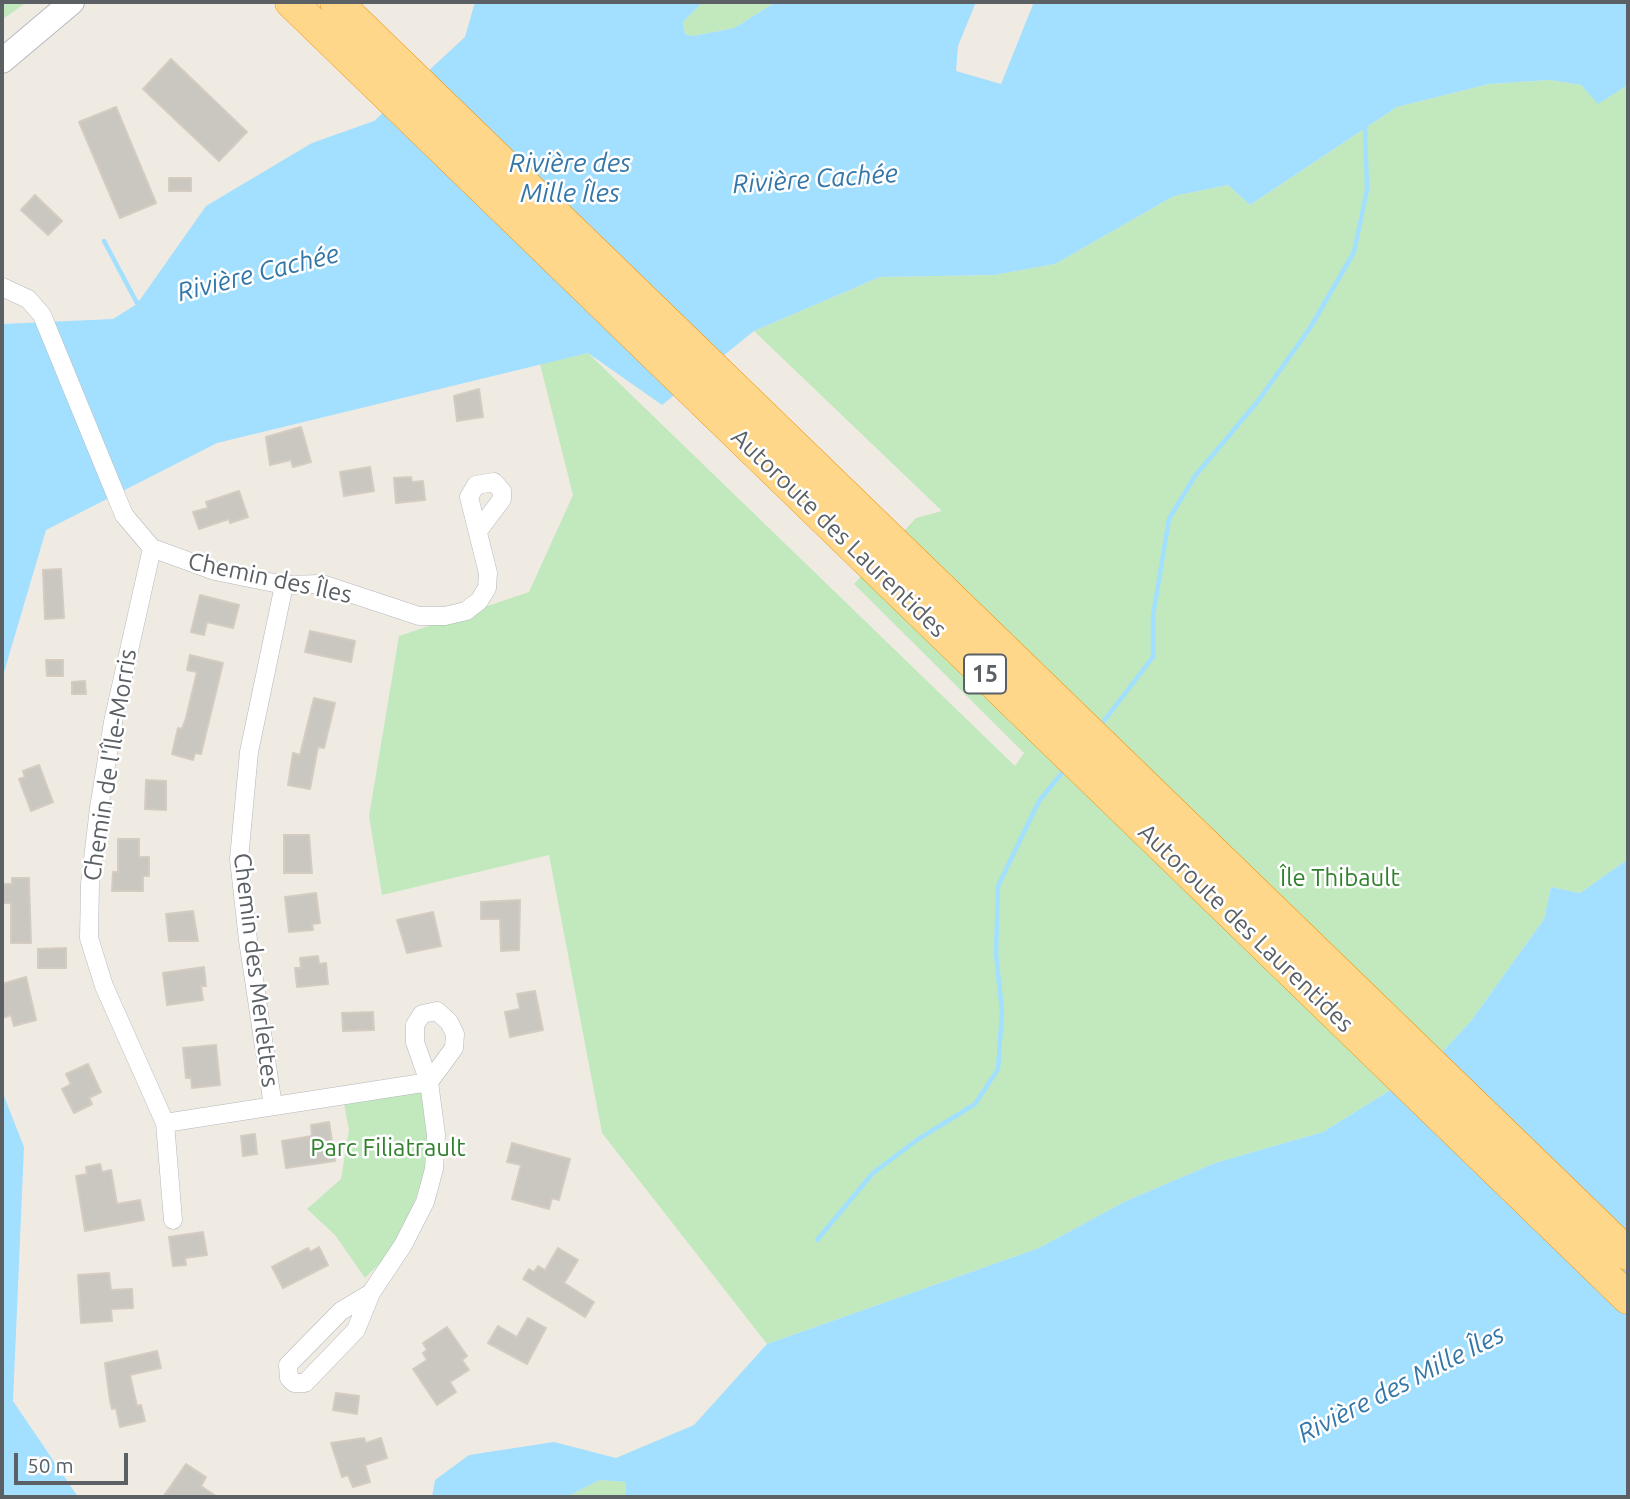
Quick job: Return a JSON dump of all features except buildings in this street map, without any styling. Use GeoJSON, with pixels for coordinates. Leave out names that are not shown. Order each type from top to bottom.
{"type":"FeatureCollection","features":[{"type":"Feature","properties":{"kind":"highway","name":"Autoroute des Laurentides"},"geometry":{"type":"LineString","coordinates":[[291,2],[1628,1298]]}},
{"type":"Feature","properties":{"kind":"highway","name":"Autoroute des Laurentides"},"geometry":{"type":"LineString","coordinates":[[336,2],[1628,1254]]}},
{"type":"Feature","properties":{"kind":"main road"},"geometry":{"type":"LineString","coordinates":[[2,61],[72,2]]}},
{"type":"Feature","properties":{"kind":"street"},"geometry":{"type":"LineString","coordinates":[[2,287],[33,303],[48,324],[124,515],[152,548]]}},
{"type":"Feature","properties":{"kind":"street","name":"Chemin des Îles"},"geometry":{"type":"LineString","coordinates":[[152,548],[215,570],[284,585],[322,584],[419,616],[445,616],[466,611],[479,601],[486,589],[488,573],[478,531]]}},
{"type":"Feature","properties":{"kind":"street","name":"Chemin de l'Île-Morris"},"geometry":{"type":"LineString","coordinates":[[152,548],[135,619],[99,808],[90,884],[89,938],[104,986],[165,1123],[173,1220]]}},
{"type":"Feature","properties":{"kind":"street","name":"Chemin des Merlettes"},"geometry":{"type":"LineString","coordinates":[[273,1106],[248,940],[239,859],[249,752],[284,585]]}},
{"type":"Feature","properties":{"kind":"street"},"geometry":{"type":"LineString","coordinates":[[165,1123],[429,1082],[436,1135],[434,1169],[425,1202],[403,1245],[371,1293],[356,1330],[305,1383],[294,1382],[289,1378],[288,1364],[341,1311],[371,1293]]}},
{"type":"Feature","properties":{"kind":"green space"},"geometry":{"type":"Polygon","coordinates":[[[2,2],[27,2],[3,19],[2,2]]]}},
{"type":"Feature","properties":{"kind":"green space"},"geometry":{"type":"Polygon","coordinates":[[[703,2],[776,2],[734,28],[693,36],[685,34],[683,22],[703,2]]]}},
{"type":"Feature","properties":{"kind":"green space","name":"Île Thibault"},"geometry":{"type":"Polygon","coordinates":[[[1550,80],[1581,85],[1599,103],[1628,85],[1628,859],[1580,893],[1551,887],[1544,919],[1471,1021],[1429,1066],[1323,1132],[1215,1163],[1126,1201],[1039,1248],[767,1344],[602,1133],[549,855],[382,895],[369,816],[399,636],[529,592],[573,495],[540,364],[588,353],[1015,766],[1024,753],[854,584],[916,518],[942,511],[754,331],[880,277],[994,275],[1055,264],[1174,196],[1228,185],[1250,205],[1397,107],[1489,84],[1550,80]]]}},
{"type":"Feature","properties":{"kind":"green space","name":"Parc Filiatrault"},"geometry":{"type":"Polygon","coordinates":[[[426,1085],[431,1151],[402,1241],[365,1278],[335,1235],[307,1209],[341,1179],[349,1130],[344,1104],[426,1085]]]}},
{"type":"Feature","properties":{"kind":"green space"},"geometry":{"type":"Polygon","coordinates":[[[600,1480],[626,1482],[626,1497],[566,1497],[600,1480]]]}},
{"type":"Feature","properties":{"kind":"water","name":"Rivière des Mille Îles"},"geometry":{"type":"Polygon","coordinates":[[[475,2],[703,2],[683,22],[685,34],[693,36],[734,28],[776,2],[976,2],[958,46],[956,71],[1001,84],[1034,2],[1628,2],[1628,85],[1598,104],[1581,85],[1550,80],[1489,84],[1397,107],[1250,205],[1228,185],[1174,196],[1055,264],[994,275],[880,277],[754,331],[662,405],[588,353],[217,443],[46,530],[2,679],[2,324],[113,319],[137,304],[206,206],[312,143],[374,121],[465,37],[475,2]]]}},
{"type":"Feature","properties":{"kind":"water","name":"Rivière des Mille Îles"},"geometry":{"type":"Polygon","coordinates":[[[1628,859],[1628,1497],[626,1497],[626,1482],[600,1480],[566,1497],[432,1497],[435,1480],[469,1455],[554,1442],[616,1458],[694,1425],[767,1344],[1039,1248],[1126,1201],[1215,1163],[1323,1132],[1429,1066],[1471,1021],[1544,919],[1551,887],[1580,893],[1628,859]]]}},
{"type":"Feature","properties":{"kind":"water"},"geometry":{"type":"Polygon","coordinates":[[[2,1091],[24,1147],[13,1401],[78,1497],[2,1497],[2,1091]]]}},
{"type":"Feature","properties":{"kind":"waterway"},"geometry":{"type":"LineString","coordinates":[[1100,726],[1153,657],[1153,616],[1169,519],[1195,476],[1258,401],[1310,328],[1354,252],[1367,190],[1365,128]]}},
{"type":"Feature","properties":{"kind":"waterway","name":"Rivière Cachée"},"geometry":{"type":"LineString","coordinates":[[104,241],[137,303],[142,302]]}},
{"type":"Feature","properties":{"kind":"waterway"},"geometry":{"type":"LineString","coordinates":[[817,1240],[873,1173],[917,1140],[975,1104],[998,1069],[1002,1012],[996,954],[998,886],[1039,801],[1066,768]]}}]}
